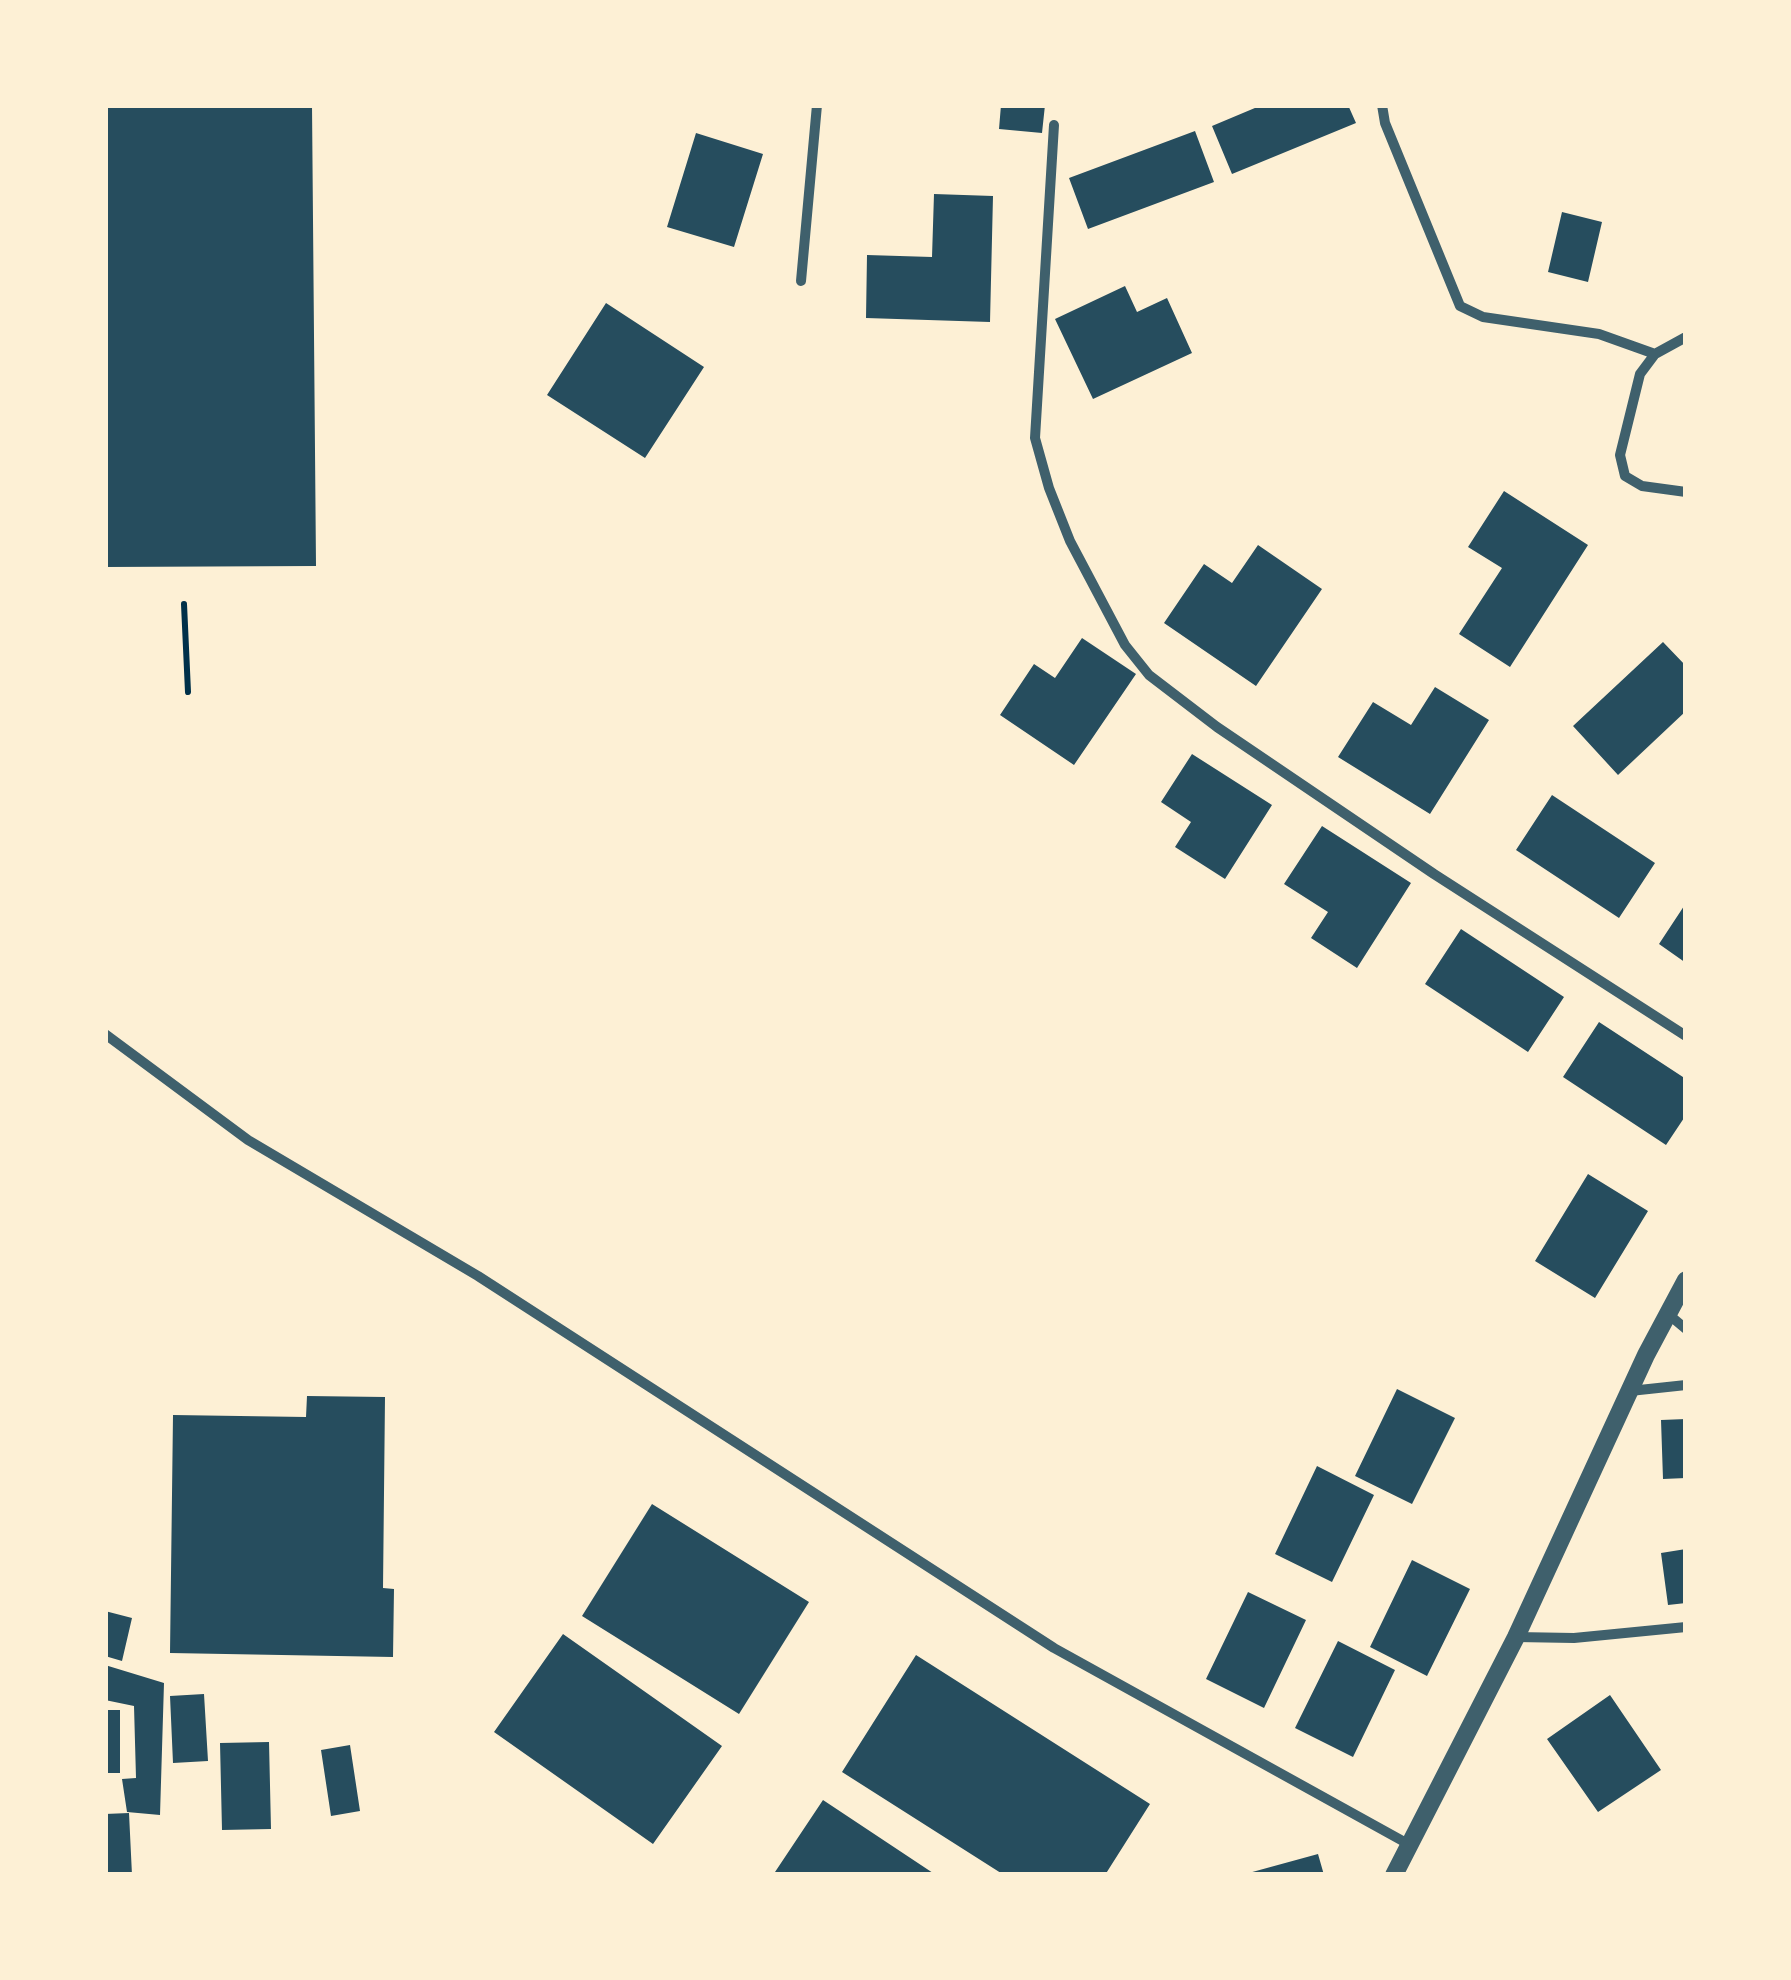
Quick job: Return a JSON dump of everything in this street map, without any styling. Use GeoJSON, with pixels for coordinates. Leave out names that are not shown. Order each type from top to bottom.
{"type":"FeatureCollection","features":[{"type":"Feature","properties":{"kind":"street"},"geometry":{"type":"LineString","coordinates":[[801,280],[817,105]]}},
{"type":"Feature","properties":{"kind":"street"},"geometry":{"type":"LineString","coordinates":[[1382,105],[1385,124],[1460,306],[1483,318],[1599,334],[1654,354]]}},
{"type":"Feature","properties":{"kind":"street"},"geometry":{"type":"LineString","coordinates":[[1054,125],[1035,438],[1048,488],[1070,541],[1125,645],[1149,675],[1217,728],[1686,1036]]}},
{"type":"Feature","properties":{"kind":"street"},"geometry":{"type":"LineString","coordinates":[[1686,337],[1654,354],[1640,374],[1620,455],[1625,476],[1642,486],[1686,492]]}},
{"type":"Feature","properties":{"kind":"street"},"geometry":{"type":"LineString","coordinates":[[105,1034],[248,1140],[478,1276],[1054,1648],[1410,1845]]}},
{"type":"Feature","properties":{"kind":"street"},"geometry":{"type":"LineString","coordinates":[[1394,1875],[1516,1637],[1686,1280]]}},
{"type":"Feature","properties":{"kind":"street"},"geometry":{"type":"LineString","coordinates":[[1668,1314],[1686,1328]]}},
{"type":"Feature","properties":{"kind":"street"},"geometry":{"type":"LineString","coordinates":[[1630,1391],[1686,1385]]}},
{"type":"Feature","properties":{"kind":"street"},"geometry":{"type":"LineString","coordinates":[[1516,1637],[1574,1638],[1686,1627]]}},
{"type":"Feature","properties":{"kind":"path"},"geometry":{"type":"LineString","coordinates":[[184,604],[188,692]]}},
{"type":"Feature","properties":{"kind":"building"},"geometry":{"type":"Polygon","coordinates":[[[105,105],[312,105],[316,566],[105,567],[105,105]]]}},
{"type":"Feature","properties":{"kind":"building"},"geometry":{"type":"Polygon","coordinates":[[[1001,105],[1045,105],[1042,133],[999,129],[1001,105]]]}},
{"type":"Feature","properties":{"kind":"building"},"geometry":{"type":"Polygon","coordinates":[[[1262,105],[1348,105],[1356,123],[1232,174],[1212,126],[1262,105]]]}},
{"type":"Feature","properties":{"kind":"building"},"geometry":{"type":"Polygon","coordinates":[[[1195,131],[1214,182],[1088,229],[1069,178],[1195,131]]]}},
{"type":"Feature","properties":{"kind":"building"},"geometry":{"type":"Polygon","coordinates":[[[696,133],[763,154],[734,247],[667,227],[696,133]]]}},
{"type":"Feature","properties":{"kind":"building"},"geometry":{"type":"Polygon","coordinates":[[[934,194],[993,196],[990,322],[866,318],[867,255],[932,257],[934,194]]]}},
{"type":"Feature","properties":{"kind":"building"},"geometry":{"type":"Polygon","coordinates":[[[1562,212],[1602,222],[1588,282],[1548,272],[1562,212]]]}},
{"type":"Feature","properties":{"kind":"building"},"geometry":{"type":"Polygon","coordinates":[[[1125,286],[1137,312],[1167,298],[1192,353],[1093,399],[1055,319],[1125,286]]]}},
{"type":"Feature","properties":{"kind":"building"},"geometry":{"type":"Polygon","coordinates":[[[606,303],[704,367],[645,458],[547,395],[606,303]]]}},
{"type":"Feature","properties":{"kind":"building"},"geometry":{"type":"Polygon","coordinates":[[[1504,491],[1588,545],[1510,667],[1459,634],[1502,568],[1468,547],[1504,491]]]}},
{"type":"Feature","properties":{"kind":"building"},"geometry":{"type":"Polygon","coordinates":[[[1258,545],[1322,589],[1256,686],[1164,623],[1204,564],[1232,583],[1258,545]]]}},
{"type":"Feature","properties":{"kind":"building"},"geometry":{"type":"Polygon","coordinates":[[[1082,638],[1136,674],[1074,765],[1000,715],[1034,664],[1055,678],[1082,638]]]}},
{"type":"Feature","properties":{"kind":"building"},"geometry":{"type":"Polygon","coordinates":[[[1663,642],[1686,666],[1686,711],[1618,775],[1573,726],[1663,642]]]}},
{"type":"Feature","properties":{"kind":"building"},"geometry":{"type":"Polygon","coordinates":[[[1435,687],[1489,720],[1430,814],[1338,757],[1373,702],[1411,725],[1435,687]]]}},
{"type":"Feature","properties":{"kind":"building"},"geometry":{"type":"Polygon","coordinates":[[[1192,754],[1272,805],[1225,879],[1175,847],[1191,822],[1161,802],[1192,754]]]}},
{"type":"Feature","properties":{"kind":"building"},"geometry":{"type":"Polygon","coordinates":[[[1552,795],[1655,863],[1619,918],[1516,850],[1552,795]]]}},
{"type":"Feature","properties":{"kind":"building"},"geometry":{"type":"Polygon","coordinates":[[[1322,826],[1411,883],[1357,968],[1311,938],[1328,912],[1284,884],[1322,826]]]}},
{"type":"Feature","properties":{"kind":"building"},"geometry":{"type":"Polygon","coordinates":[[[1686,903],[1686,963],[1659,944],[1686,903]]]}},
{"type":"Feature","properties":{"kind":"building"},"geometry":{"type":"Polygon","coordinates":[[[1461,929],[1564,997],[1528,1052],[1425,984],[1461,929]]]}},
{"type":"Feature","properties":{"kind":"building"},"geometry":{"type":"Polygon","coordinates":[[[1599,1022],[1686,1079],[1686,1115],[1666,1145],[1563,1077],[1599,1022]]]}},
{"type":"Feature","properties":{"kind":"building"},"geometry":{"type":"Polygon","coordinates":[[[1588,1174],[1648,1211],[1595,1298],[1535,1261],[1588,1174]]]}},
{"type":"Feature","properties":{"kind":"building"},"geometry":{"type":"Polygon","coordinates":[[[1397,1389],[1455,1418],[1412,1504],[1355,1476],[1397,1389]]]}},
{"type":"Feature","properties":{"kind":"building"},"geometry":{"type":"Polygon","coordinates":[[[307,1396],[385,1397],[383,1588],[394,1589],[393,1657],[170,1653],[173,1415],[306,1417],[307,1396]]]}},
{"type":"Feature","properties":{"kind":"building"},"geometry":{"type":"Polygon","coordinates":[[[1686,1419],[1686,1478],[1663,1479],[1661,1420],[1686,1419]]]}},
{"type":"Feature","properties":{"kind":"building"},"geometry":{"type":"Polygon","coordinates":[[[1317,1466],[1374,1495],[1332,1582],[1275,1554],[1317,1466]]]}},
{"type":"Feature","properties":{"kind":"building"},"geometry":{"type":"Polygon","coordinates":[[[652,1504],[809,1602],[739,1714],[582,1616],[652,1504]]]}},
{"type":"Feature","properties":{"kind":"building"},"geometry":{"type":"Polygon","coordinates":[[[1686,1549],[1686,1603],[1668,1605],[1661,1553],[1686,1549]]]}},
{"type":"Feature","properties":{"kind":"building"},"geometry":{"type":"Polygon","coordinates":[[[1412,1560],[1470,1589],[1427,1676],[1370,1647],[1412,1560]]]}},
{"type":"Feature","properties":{"kind":"building"},"geometry":{"type":"Polygon","coordinates":[[[1248,1592],[1306,1620],[1264,1708],[1206,1679],[1248,1592]]]}},
{"type":"Feature","properties":{"kind":"building"},"geometry":{"type":"Polygon","coordinates":[[[105,1611],[132,1618],[122,1661],[105,1656],[105,1611]]]}},
{"type":"Feature","properties":{"kind":"building"},"geometry":{"type":"Polygon","coordinates":[[[563,1634],[722,1746],[653,1844],[494,1732],[563,1634]]]}},
{"type":"Feature","properties":{"kind":"building"},"geometry":{"type":"Polygon","coordinates":[[[1338,1641],[1395,1670],[1353,1757],[1295,1728],[1338,1641]]]}},
{"type":"Feature","properties":{"kind":"building"},"geometry":{"type":"Polygon","coordinates":[[[916,1655],[1150,1804],[1105,1875],[1004,1875],[842,1772],[916,1655]]]}},
{"type":"Feature","properties":{"kind":"building"},"geometry":{"type":"Polygon","coordinates":[[[105,1665],[164,1683],[160,1815],[127,1812],[122,1779],[136,1778],[134,1706],[105,1700],[105,1665]]]}},
{"type":"Feature","properties":{"kind":"building"},"geometry":{"type":"Polygon","coordinates":[[[204,1694],[208,1761],[173,1763],[170,1696],[204,1694]]]}},
{"type":"Feature","properties":{"kind":"building"},"geometry":{"type":"Polygon","coordinates":[[[1610,1695],[1661,1770],[1598,1812],[1547,1739],[1610,1695]]]}},
{"type":"Feature","properties":{"kind":"building"},"geometry":{"type":"Polygon","coordinates":[[[105,1710],[120,1710],[120,1773],[105,1773],[105,1710]]]}},
{"type":"Feature","properties":{"kind":"building"},"geometry":{"type":"Polygon","coordinates":[[[269,1742],[271,1829],[222,1830],[220,1743],[269,1742]]]}},
{"type":"Feature","properties":{"kind":"building"},"geometry":{"type":"Polygon","coordinates":[[[350,1745],[360,1811],[331,1816],[321,1750],[350,1745]]]}},
{"type":"Feature","properties":{"kind":"building"},"geometry":{"type":"Polygon","coordinates":[[[823,1800],[936,1875],[773,1875],[823,1800]]]}},
{"type":"Feature","properties":{"kind":"building"},"geometry":{"type":"Polygon","coordinates":[[[129,1813],[132,1875],[105,1875],[105,1814],[129,1813]]]}},
{"type":"Feature","properties":{"kind":"building"},"geometry":{"type":"Polygon","coordinates":[[[1318,1854],[1324,1875],[1245,1874],[1318,1854]]]}}]}
